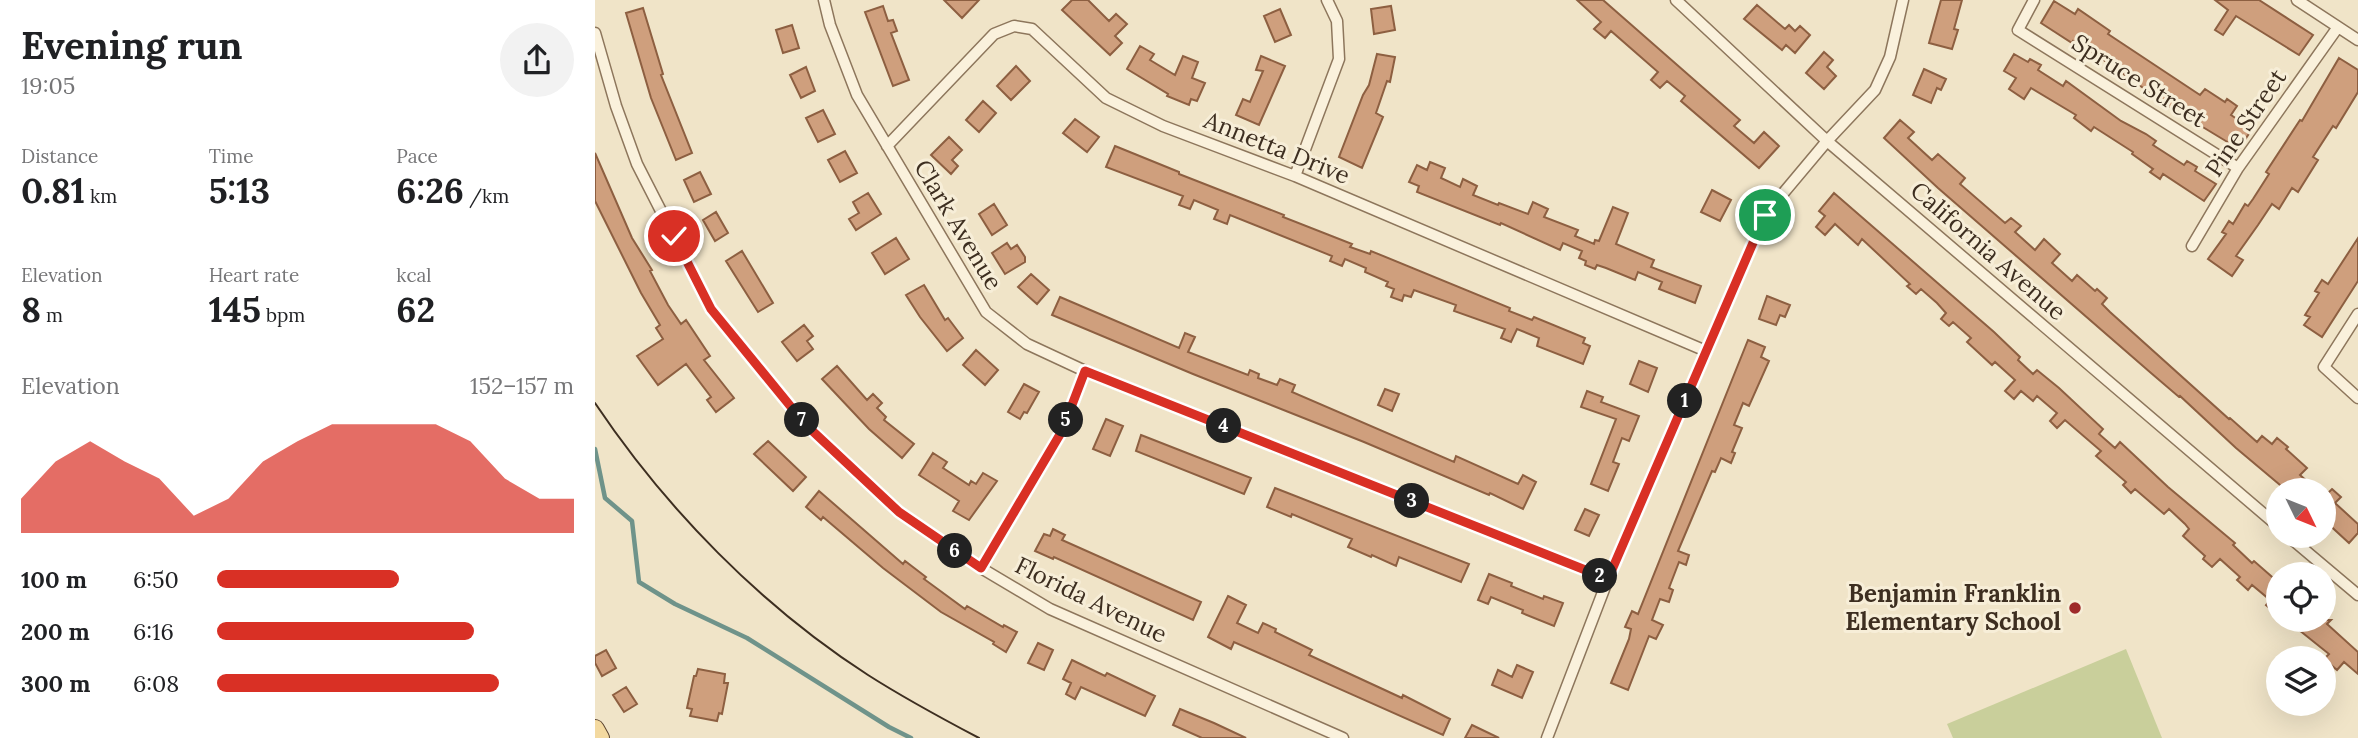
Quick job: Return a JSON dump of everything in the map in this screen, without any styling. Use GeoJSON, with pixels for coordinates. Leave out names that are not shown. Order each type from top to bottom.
{"type":"FeatureCollection","features":[{"type":"Feature","properties":{"kind":"main road"},"geometry":{"type":"LineString","coordinates":[[595,730],[600,738]]}},
{"type":"Feature","properties":{"kind":"street","name":"Clark Avenue"},"geometry":{"type":"LineString","coordinates":[[824,0],[830,25],[857,95],[887,146],[986,312],[1027,344],[1085,371],[1608,579]]}},
{"type":"Feature","properties":{"kind":"street"},"geometry":{"type":"LineString","coordinates":[[1295,176],[1339,59],[1337,21],[1328,0]]}},
{"type":"Feature","properties":{"kind":"street","name":"California Avenue"},"geometry":{"type":"LineString","coordinates":[[1676,0],[1828,141],[2266,516]]}},
{"type":"Feature","properties":{"kind":"street"},"geometry":{"type":"LineString","coordinates":[[1547,738],[1608,579],[1765,215],[1875,90],[1890,57],[1903,0]]}},
{"type":"Feature","properties":{"kind":"street","name":"Spruce Street"},"geometry":{"type":"LineString","coordinates":[[2034,0],[2018,30],[2238,168]]}},
{"type":"Feature","properties":{"kind":"street"},"geometry":{"type":"LineString","coordinates":[[2297,0],[2358,40]]}},
{"type":"Feature","properties":{"kind":"street","name":"Annetta Drive"},"geometry":{"type":"LineString","coordinates":[[887,146],[994,34],[1014,26],[1032,29],[1106,98],[1163,126],[1295,176],[1706,351]]}},
{"type":"Feature","properties":{"kind":"street","name":"Pine Street"},"geometry":{"type":"LineString","coordinates":[[2192,246],[2238,168],[2338,27]]}},
{"type":"Feature","properties":{"kind":"street","name":"Florida Avenue"},"geometry":{"type":"LineString","coordinates":[[595,33],[616,106],[637,164],[711,309],[805,424],[899,512],[981,568],[1050,609],[1343,738]]}},
{"type":"Feature","properties":{"kind":"street"},"geometry":{"type":"LineString","coordinates":[[2358,314],[2324,367],[2358,398]]}},
{"type":"Feature","properties":{"kind":"street"},"geometry":{"type":"LineString","coordinates":[[981,568],[1062,431],[1085,371]]}},
{"type":"Feature","properties":{"kind":"street"},"geometry":{"type":"LineString","coordinates":[[2302,548],[2358,595]]}},
{"type":"Feature","properties":{"kind":"green space"},"geometry":{"type":"Polygon","coordinates":[[[2126,649],[2162,738],[1953,738],[1947,724],[2126,649]]]}},
{"type":"Feature","properties":{"kind":"building"},"geometry":{"type":"Polygon","coordinates":[[[944,0],[979,0],[962,18],[944,0]]]}},
{"type":"Feature","properties":{"kind":"building"},"geometry":{"type":"Polygon","coordinates":[[[1072,0],[1088,0],[1109,21],[1116,14],[1127,24],[1115,36],[1122,43],[1110,55],[1062,10],[1072,0]]]}},
{"type":"Feature","properties":{"kind":"building"},"geometry":{"type":"Polygon","coordinates":[[[1577,0],[1603,0],[1740,120],[1734,126],[1754,143],[1764,132],[1779,146],[1759,168],[1681,101],[1685,96],[1667,81],[1660,88],[1651,80],[1658,72],[1611,31],[1605,38],[1594,29],[1601,22],[1577,0]]]}},
{"type":"Feature","properties":{"kind":"building"},"geometry":{"type":"Polygon","coordinates":[[[1941,0],[1962,0],[1952,49],[1929,43],[1941,0]]]}},
{"type":"Feature","properties":{"kind":"building"},"geometry":{"type":"Polygon","coordinates":[[[2215,0],[2259,0],[2313,35],[2299,55],[2236,16],[2223,35],[2215,30],[2228,10],[2215,0]]]}},
{"type":"Feature","properties":{"kind":"building"},"geometry":{"type":"Polygon","coordinates":[[[2054,1],[2075,14],[2078,9],[2110,31],[2108,34],[2200,95],[2205,89],[2237,106],[2231,115],[2252,129],[2239,149],[2173,109],[2095,54],[2041,23],[2054,1]]]}},
{"type":"Feature","properties":{"kind":"building"},"geometry":{"type":"Polygon","coordinates":[[[1757,5],[1785,29],[1789,25],[1795,31],[1800,26],[1810,35],[1795,53],[1786,45],[1782,50],[1744,19],[1757,5]]]}},
{"type":"Feature","properties":{"kind":"building"},"geometry":{"type":"Polygon","coordinates":[[[883,6],[888,21],[893,20],[897,31],[891,33],[909,80],[893,86],[865,12],[883,6]]]}},
{"type":"Feature","properties":{"kind":"building"},"geometry":{"type":"Polygon","coordinates":[[[1391,6],[1395,30],[1374,34],[1371,9],[1391,6]]]}},
{"type":"Feature","properties":{"kind":"building"},"geometry":{"type":"Polygon","coordinates":[[[643,8],[663,74],[661,75],[692,153],[676,160],[651,98],[626,13],[643,8]]]}},
{"type":"Feature","properties":{"kind":"building"},"geometry":{"type":"Polygon","coordinates":[[[1280,9],[1291,35],[1275,42],[1264,16],[1280,9]]]}},
{"type":"Feature","properties":{"kind":"building"},"geometry":{"type":"Polygon","coordinates":[[[792,25],[799,48],[783,53],[776,30],[792,25]]]}},
{"type":"Feature","properties":{"kind":"building"},"geometry":{"type":"Polygon","coordinates":[[[1140,46],[1154,54],[1150,60],[1175,75],[1183,56],[1198,62],[1192,78],[1205,83],[1197,101],[1191,99],[1189,105],[1167,96],[1168,94],[1127,69],[1140,46]]]}},
{"type":"Feature","properties":{"kind":"building"},"geometry":{"type":"Polygon","coordinates":[[[1824,52],[1833,60],[1827,67],[1836,76],[1824,89],[1806,73],[1824,52]]]}},
{"type":"Feature","properties":{"kind":"building"},"geometry":{"type":"Polygon","coordinates":[[[1377,54],[1395,57],[1390,82],[1387,81],[1376,113],[1383,117],[1362,168],[1339,157],[1369,85],[1377,54]]]}},
{"type":"Feature","properties":{"kind":"building"},"geometry":{"type":"Polygon","coordinates":[[[2014,54],[2028,62],[2030,59],[2041,65],[2038,70],[2063,86],[2066,81],[2121,121],[2156,141],[2153,145],[2184,165],[2187,161],[2197,167],[2195,171],[2216,184],[2204,201],[2163,174],[2160,179],[2150,172],[2153,169],[2132,154],[2133,152],[2094,127],[2091,131],[2074,118],[2076,115],[2031,88],[2024,99],[2009,89],[2016,78],[2004,71],[2014,54]]]}},
{"type":"Feature","properties":{"kind":"building"},"geometry":{"type":"Polygon","coordinates":[[[1261,56],[1285,66],[1259,125],[1236,115],[1243,99],[1250,102],[1263,71],[1256,70],[1261,56]]]}},
{"type":"Feature","properties":{"kind":"building"},"geometry":{"type":"Polygon","coordinates":[[[2339,58],[2358,70],[2358,92],[2336,128],[2333,126],[2313,157],[2318,160],[2298,192],[2292,188],[2279,209],[2272,204],[2236,256],[2243,260],[2232,276],[2208,259],[2226,234],[2222,232],[2229,221],[2233,224],[2245,204],[2248,206],[2253,199],[2269,174],[2266,172],[2300,120],[2302,121],[2339,58]]]}},
{"type":"Feature","properties":{"kind":"building"},"geometry":{"type":"Polygon","coordinates":[[[1016,66],[1030,81],[1011,100],[997,86],[1016,66]]]}},
{"type":"Feature","properties":{"kind":"building"},"geometry":{"type":"Polygon","coordinates":[[[806,67],[815,91],[801,98],[790,75],[806,67]]]}},
{"type":"Feature","properties":{"kind":"building"},"geometry":{"type":"Polygon","coordinates":[[[1924,69],[1946,79],[1941,90],[1937,88],[1931,103],[1913,95],[1924,69]]]}},
{"type":"Feature","properties":{"kind":"building"},"geometry":{"type":"Polygon","coordinates":[[[983,101],[996,113],[979,132],[966,120],[983,101]]]}},
{"type":"Feature","properties":{"kind":"building"},"geometry":{"type":"Polygon","coordinates":[[[823,110],[835,134],[818,142],[806,118],[823,110]]]}},
{"type":"Feature","properties":{"kind":"building"},"geometry":{"type":"Polygon","coordinates":[[[1075,119],[1099,137],[1087,152],[1063,133],[1075,119]]]}},
{"type":"Feature","properties":{"kind":"building"},"geometry":{"type":"Polygon","coordinates":[[[1900,120],[1914,132],[1908,138],[1932,160],[1938,154],[1965,178],[1960,184],[2005,223],[2011,218],[2021,226],[2015,232],[2035,250],[2044,239],[2060,254],[2052,263],[2072,281],[2077,275],[2095,291],[2097,289],[2107,298],[2102,304],[2110,312],[2229,419],[2257,442],[2262,436],[2272,444],[2277,438],[2288,447],[2286,449],[2307,468],[2300,475],[2303,478],[2272,478],[1884,138],[1900,120]]]}},
{"type":"Feature","properties":{"kind":"building"},"geometry":{"type":"Polygon","coordinates":[[[949,137],[962,150],[952,160],[958,166],[951,174],[931,155],[949,137]]]}},
{"type":"Feature","properties":{"kind":"building"},"geometry":{"type":"Polygon","coordinates":[[[1115,146],[1352,244],[1350,247],[1370,254],[1371,251],[1510,308],[1509,311],[1532,320],[1534,317],[1585,338],[1583,343],[1590,346],[1583,364],[1537,346],[1539,338],[1517,329],[1511,342],[1501,338],[1505,329],[1454,311],[1456,305],[1414,290],[1411,297],[1404,295],[1402,301],[1391,297],[1394,289],[1386,286],[1388,282],[1345,259],[1342,266],[1330,261],[1332,256],[1230,215],[1227,224],[1214,219],[1218,210],[1194,200],[1190,209],[1179,205],[1183,196],[1106,167],[1115,146]]]}},
{"type":"Feature","properties":{"kind":"building"},"geometry":{"type":"Polygon","coordinates":[[[845,151],[857,173],[840,182],[828,160],[845,151]]]}},
{"type":"Feature","properties":{"kind":"building"},"geometry":{"type":"Polygon","coordinates":[[[595,153],[632,238],[652,270],[650,271],[668,305],[681,324],[686,320],[710,356],[704,360],[734,398],[716,412],[707,400],[711,397],[686,364],[658,385],[637,356],[663,339],[656,328],[660,325],[595,201],[595,153]]]}},
{"type":"Feature","properties":{"kind":"building"},"geometry":{"type":"Polygon","coordinates":[[[1430,162],[1445,168],[1441,178],[1460,187],[1463,179],[1477,186],[1473,195],[1498,205],[1499,203],[1528,214],[1533,202],[1548,209],[1544,217],[1578,230],[1575,236],[1594,244],[1595,240],[1599,241],[1613,207],[1628,213],[1616,244],[1654,260],[1651,267],[1701,286],[1695,303],[1659,289],[1662,282],[1638,272],[1635,280],[1597,265],[1595,269],[1585,265],[1586,261],[1579,258],[1582,251],[1563,243],[1560,250],[1501,223],[1500,225],[1417,192],[1419,186],[1409,182],[1417,165],[1427,170],[1430,162]]]}},
{"type":"Feature","properties":{"kind":"building"},"geometry":{"type":"Polygon","coordinates":[[[700,172],[711,194],[694,202],[684,180],[700,172]]]}},
{"type":"Feature","properties":{"kind":"building"},"geometry":{"type":"Polygon","coordinates":[[[1712,190],[1731,200],[1720,221],[1701,212],[1712,190]]]}},
{"type":"Feature","properties":{"kind":"building"},"geometry":{"type":"Polygon","coordinates":[[[868,193],[881,214],[856,230],[849,219],[859,213],[853,202],[868,193]]]}},
{"type":"Feature","properties":{"kind":"building"},"geometry":{"type":"Polygon","coordinates":[[[1834,193],[1994,332],[2033,374],[2037,370],[2059,388],[2103,429],[2099,434],[2115,448],[2120,442],[2168,487],[2235,543],[2233,545],[2252,563],[2254,561],[2266,572],[2266,597],[2252,585],[2248,590],[2237,580],[2240,577],[2220,559],[2212,567],[2203,559],[2205,556],[2183,536],[2189,529],[2185,524],[2169,509],[2164,514],[2135,489],[2131,493],[2123,485],[2126,482],[2096,456],[2101,451],[2065,420],[2057,428],[2050,421],[2057,413],[2037,396],[2033,401],[2021,391],[2014,399],[2005,391],[2015,380],[1995,362],[1992,365],[1967,342],[1971,338],[1953,322],[1949,326],[1941,319],[1946,313],[1937,303],[1921,289],[1916,294],[1907,286],[1910,284],[1862,239],[1858,245],[1835,224],[1825,235],[1816,227],[1825,216],[1819,211],[1834,193]]]}},
{"type":"Feature","properties":{"kind":"building"},"geometry":{"type":"Polygon","coordinates":[[[994,204],[1007,225],[992,235],[979,214],[994,204]]]}},
{"type":"Feature","properties":{"kind":"building"},"geometry":{"type":"Polygon","coordinates":[[[716,212],[728,233],[715,241],[703,220],[716,212]]]}},
{"type":"Feature","properties":{"kind":"building"},"geometry":{"type":"Polygon","coordinates":[[[896,238],[909,259],[885,274],[872,253],[896,238]]]}},
{"type":"Feature","properties":{"kind":"building"},"geometry":{"type":"Polygon","coordinates":[[[2358,238],[2358,281],[2322,337],[2304,325],[2310,317],[2305,315],[2319,293],[2315,291],[2322,280],[2328,284],[2358,238]]]}},
{"type":"Feature","properties":{"kind":"building"},"geometry":{"type":"Polygon","coordinates":[[[1007,243],[1011,249],[1017,245],[1025,257],[1025,262],[1005,274],[992,253],[1007,243]]]}},
{"type":"Feature","properties":{"kind":"building"},"geometry":{"type":"Polygon","coordinates":[[[742,251],[773,303],[758,312],[726,261],[742,251]]]}},
{"type":"Feature","properties":{"kind":"building"},"geometry":{"type":"Polygon","coordinates":[[[1031,274],[1049,290],[1037,304],[1018,287],[1031,274]]]}},
{"type":"Feature","properties":{"kind":"building"},"geometry":{"type":"Polygon","coordinates":[[[924,285],[945,320],[948,318],[963,338],[947,351],[906,295],[924,285]]]}},
{"type":"Feature","properties":{"kind":"building"},"geometry":{"type":"Polygon","coordinates":[[[1767,296],[1790,305],[1785,317],[1780,315],[1776,325],[1759,319],[1767,296]]]}},
{"type":"Feature","properties":{"kind":"building"},"geometry":{"type":"Polygon","coordinates":[[[1060,297],[1179,348],[1185,333],[1195,337],[1188,352],[1248,375],[1250,370],[1259,374],[1258,378],[1277,385],[1280,379],[1295,385],[1292,392],[1454,462],[1456,456],[1518,484],[1523,475],[1536,482],[1523,509],[1490,493],[1489,495],[1052,315],[1060,297]]]}},
{"type":"Feature","properties":{"kind":"building"},"geometry":{"type":"Polygon","coordinates":[[[804,325],[813,336],[807,341],[813,349],[797,361],[782,342],[804,325]]]}},
{"type":"Feature","properties":{"kind":"building"},"geometry":{"type":"Polygon","coordinates":[[[1748,340],[1765,347],[1761,357],[1769,361],[1749,406],[1743,403],[1734,425],[1742,428],[1732,452],[1735,453],[1731,463],[1721,458],[1715,472],[1712,471],[1678,551],[1689,555],[1686,565],[1679,562],[1669,588],[1673,590],[1669,602],[1660,599],[1652,620],[1663,625],[1656,639],[1649,636],[1628,690],[1611,683],[1629,639],[1631,629],[1625,627],[1632,611],[1638,614],[1748,340]]]}},
{"type":"Feature","properties":{"kind":"building"},"geometry":{"type":"Polygon","coordinates":[[[976,350],[998,370],[985,385],[963,365],[976,350]]]}},
{"type":"Feature","properties":{"kind":"building"},"geometry":{"type":"Polygon","coordinates":[[[1639,361],[1657,368],[1648,392],[1630,384],[1639,361]]]}},
{"type":"Feature","properties":{"kind":"building"},"geometry":{"type":"Polygon","coordinates":[[[837,366],[867,400],[873,394],[882,403],[877,408],[886,417],[884,420],[914,444],[902,458],[869,429],[822,379],[837,366]]]}},
{"type":"Feature","properties":{"kind":"building"},"geometry":{"type":"Polygon","coordinates":[[[1024,384],[1039,392],[1027,413],[1024,412],[1020,419],[1008,412],[1024,384]]]}},
{"type":"Feature","properties":{"kind":"building"},"geometry":{"type":"Polygon","coordinates":[[[1385,389],[1399,394],[1392,411],[1378,405],[1385,389]]]}},
{"type":"Feature","properties":{"kind":"building"},"geometry":{"type":"Polygon","coordinates":[[[1587,391],[1603,397],[1601,402],[1639,416],[1629,441],[1622,438],[1613,462],[1619,464],[1608,491],[1591,484],[1616,419],[1581,407],[1587,391]]]}},
{"type":"Feature","properties":{"kind":"building"},"geometry":{"type":"Polygon","coordinates":[[[1106,419],[1123,426],[1110,456],[1093,449],[1106,419]]]}},
{"type":"Feature","properties":{"kind":"building"},"geometry":{"type":"Polygon","coordinates":[[[1141,435],[1251,478],[1244,494],[1136,451],[1141,435]]]}},
{"type":"Feature","properties":{"kind":"building"},"geometry":{"type":"Polygon","coordinates":[[[768,441],[806,477],[793,491],[754,454],[768,441]]]}},
{"type":"Feature","properties":{"kind":"building"},"geometry":{"type":"Polygon","coordinates":[[[933,453],[947,462],[943,468],[969,485],[971,481],[976,484],[983,473],[997,481],[969,520],[953,511],[959,501],[919,475],[933,453]]]}},
{"type":"Feature","properties":{"kind":"building"},"geometry":{"type":"Polygon","coordinates":[[[1275,488],[1469,564],[1461,582],[1399,557],[1396,566],[1372,555],[1371,557],[1348,547],[1352,539],[1292,514],[1291,517],[1267,507],[1275,488]]]}},
{"type":"Feature","properties":{"kind":"building"},"geometry":{"type":"Polygon","coordinates":[[[819,491],[903,564],[905,561],[926,577],[924,579],[965,609],[967,606],[1017,632],[1006,652],[993,644],[994,642],[941,612],[823,517],[821,520],[806,507],[819,491]]]}},
{"type":"Feature","properties":{"kind":"building"},"geometry":{"type":"Polygon","coordinates":[[[2336,504],[2358,524],[2358,533],[2349,543],[2336,531],[2336,504]]]}},
{"type":"Feature","properties":{"kind":"building"},"geometry":{"type":"Polygon","coordinates":[[[1585,509],[1599,515],[1589,536],[1575,530],[1585,509]]]}},
{"type":"Feature","properties":{"kind":"building"},"geometry":{"type":"Polygon","coordinates":[[[1053,529],[1065,535],[1062,540],[1201,602],[1193,620],[1054,557],[1053,559],[1035,551],[1044,534],[1050,536],[1053,529]]]}},
{"type":"Feature","properties":{"kind":"building"},"geometry":{"type":"Polygon","coordinates":[[[1489,574],[1543,599],[1544,596],[1563,603],[1554,626],[1491,597],[1488,604],[1478,600],[1489,574]]]}},
{"type":"Feature","properties":{"kind":"building"},"geometry":{"type":"Polygon","coordinates":[[[1228,596],[1246,605],[1237,623],[1258,633],[1263,623],[1312,650],[1309,655],[1402,698],[1403,695],[1450,719],[1443,735],[1234,642],[1231,649],[1208,637],[1228,596]]]}},
{"type":"Feature","properties":{"kind":"building"},"geometry":{"type":"Polygon","coordinates":[[[2302,632],[2336,632],[2358,652],[2358,674],[2344,662],[2336,669],[2336,646],[2319,646],[2302,632]]]}},
{"type":"Feature","properties":{"kind":"building"},"geometry":{"type":"Polygon","coordinates":[[[1038,643],[1053,650],[1044,670],[1028,663],[1038,643]]]}},
{"type":"Feature","properties":{"kind":"building"},"geometry":{"type":"Polygon","coordinates":[[[606,650],[616,668],[602,676],[595,663],[595,656],[606,650]]]}},
{"type":"Feature","properties":{"kind":"building"},"geometry":{"type":"Polygon","coordinates":[[[1072,660],[1155,696],[1145,716],[1081,687],[1075,699],[1066,694],[1071,683],[1063,679],[1072,660]]]}},
{"type":"Feature","properties":{"kind":"building"},"geometry":{"type":"Polygon","coordinates":[[[1517,665],[1533,672],[1522,698],[1492,685],[1498,670],[1512,677],[1517,665]]]}},
{"type":"Feature","properties":{"kind":"building"},"geometry":{"type":"Polygon","coordinates":[[[698,669],[725,674],[724,683],[728,683],[722,714],[719,713],[717,721],[690,716],[692,709],[687,708],[698,669]]]}},
{"type":"Feature","properties":{"kind":"building"},"geometry":{"type":"Polygon","coordinates":[[[626,687],[637,704],[624,712],[613,695],[626,687]]]}},
{"type":"Feature","properties":{"kind":"building"},"geometry":{"type":"Polygon","coordinates":[[[1180,709],[1246,738],[1202,738],[1173,725],[1180,709]]]}},
{"type":"Feature","properties":{"kind":"building"},"geometry":{"type":"Polygon","coordinates":[[[1472,725],[1499,738],[1465,738],[1472,725]]]}},
{"type":"Feature","properties":{"kind":"waterway"},"geometry":{"type":"LineString","coordinates":[[595,449],[605,498],[632,521],[639,582],[675,604],[747,638],[911,738]]}},
{"type":"Feature","properties":{"kind":"tram line"},"geometry":{"type":"LineString","coordinates":[[595,403],[653,481],[684,517],[753,587],[828,648],[868,675],[979,738]]}},
{"type":"Feature","properties":{"kind":"place","name":"Benjamin Franklin Elementary School"},"geometry":{"type":"Point","coordinates":[2075,608]}},
{"type":"Feature","properties":{"kind":"route"},"geometry":{"type":"LineString","coordinates":[[674,236],[711,309],[805,424],[899,512],[981,568],[1062,431],[1085,371],[1608,579],[1765,215]]}}]}
